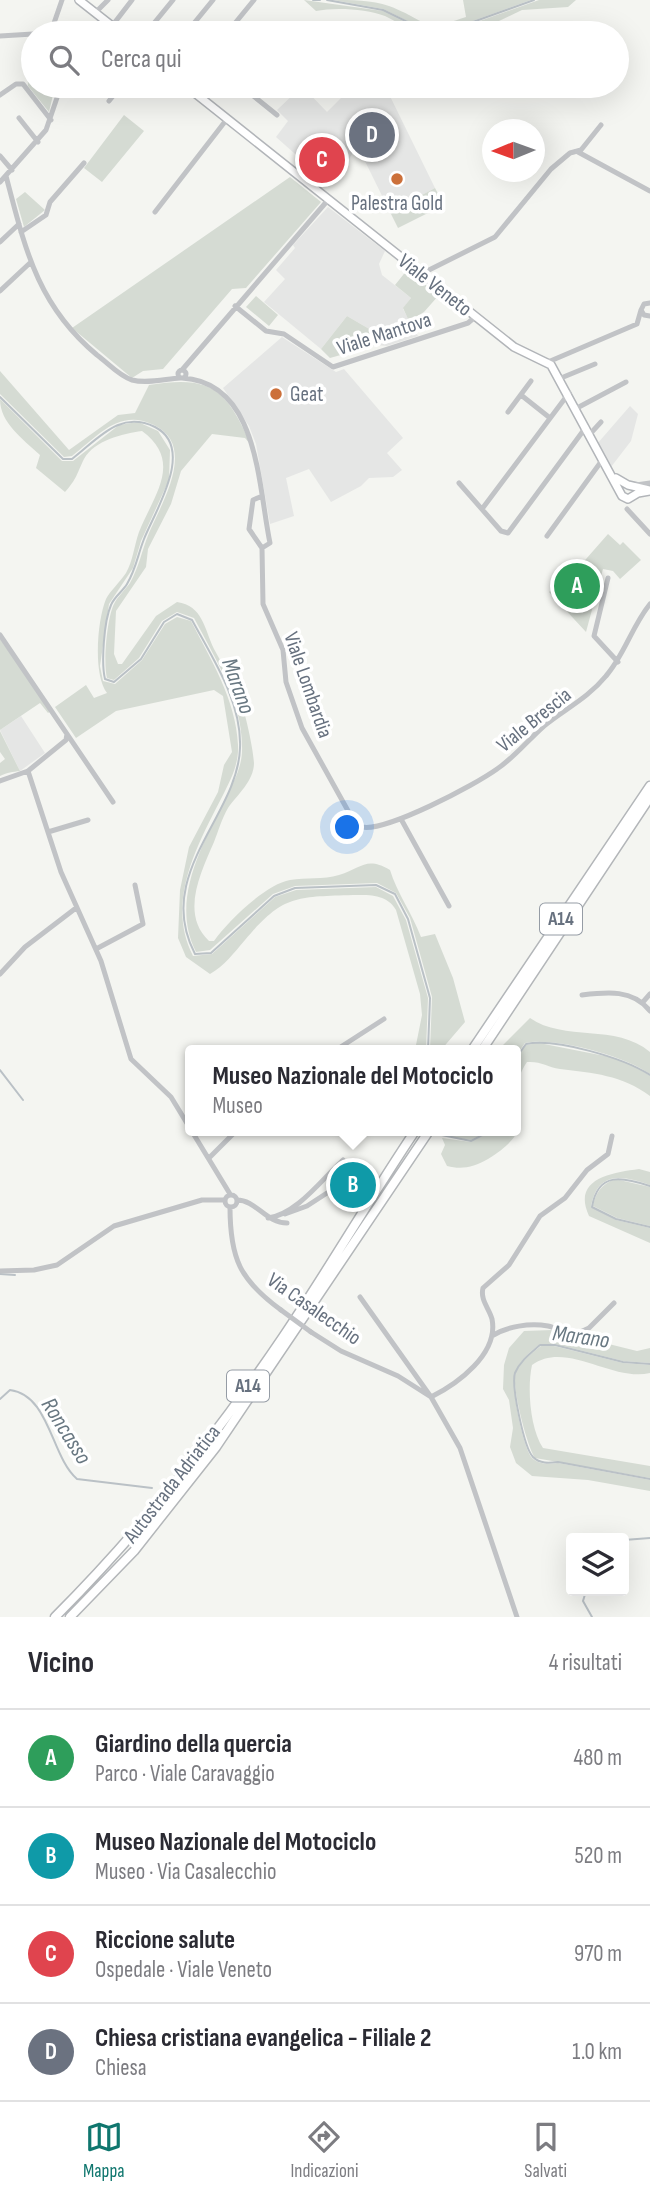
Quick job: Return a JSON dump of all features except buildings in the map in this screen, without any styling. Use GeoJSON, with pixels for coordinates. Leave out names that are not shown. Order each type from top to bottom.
{"type":"FeatureCollection","features":[{"type":"Feature","properties":{"kind":"highway","name":"A14"},"geometry":{"type":"LineString","coordinates":[[474,1045],[650,786]]}},
{"type":"Feature","properties":{"kind":"highway","name":"A14"},"geometry":{"type":"LineString","coordinates":[[485,1045],[650,797]]}},
{"type":"Feature","properties":{"kind":"highway","name":"Autostrada Adriatica"},"geometry":{"type":"LineString","coordinates":[[55,1617],[111,1561],[208,1440],[285,1334],[411,1136]]}},
{"type":"Feature","properties":{"kind":"highway","name":"Autostrada Adriatica"},"geometry":{"type":"LineString","coordinates":[[70,1617],[134,1551],[216,1447],[425,1136]]}},
{"type":"Feature","properties":{"kind":"main road"},"geometry":{"type":"LineString","coordinates":[[79,0],[104,21]]}},
{"type":"Feature","properties":{"kind":"main road","name":"Viale Veneto"},"geometry":{"type":"LineString","coordinates":[[201,98],[514,347],[548,362],[561,378],[621,494]]}},
{"type":"Feature","properties":{"kind":"main road","name":"Viale Veneto"},"geometry":{"type":"LineString","coordinates":[[610,473],[640,489]]}},
{"type":"Feature","properties":{"kind":"main road"},"geometry":{"type":"LineString","coordinates":[[621,494],[640,489]]}},
{"type":"Feature","properties":{"kind":"main road"},"geometry":{"type":"LineString","coordinates":[[621,494],[640,489]]}},
{"type":"Feature","properties":{"kind":"street"},"geometry":{"type":"LineString","coordinates":[[55,21],[62,0]]}},
{"type":"Feature","properties":{"kind":"street"},"geometry":{"type":"LineString","coordinates":[[95,13],[108,0]]}},
{"type":"Feature","properties":{"kind":"street"},"geometry":{"type":"LineString","coordinates":[[121,21],[132,0]]}},
{"type":"Feature","properties":{"kind":"street"},"geometry":{"type":"LineString","coordinates":[[156,21],[173,0]]}},
{"type":"Feature","properties":{"kind":"street"},"geometry":{"type":"LineString","coordinates":[[196,21],[213,0]]}},
{"type":"Feature","properties":{"kind":"street"},"geometry":{"type":"LineString","coordinates":[[238,21],[254,0]]}},
{"type":"Feature","properties":{"kind":"street"},"geometry":{"type":"LineString","coordinates":[[0,36],[21,35]]}},
{"type":"Feature","properties":{"kind":"street"},"geometry":{"type":"LineString","coordinates":[[0,95],[16,84],[21,84]]}},
{"type":"Feature","properties":{"kind":"street"},"geometry":{"type":"LineString","coordinates":[[34,98],[51,120]]}},
{"type":"Feature","properties":{"kind":"street"},"geometry":{"type":"LineString","coordinates":[[0,182],[38,142],[51,120],[57,98]]}},
{"type":"Feature","properties":{"kind":"street"},"geometry":{"type":"LineString","coordinates":[[256,98],[277,115]]}},
{"type":"Feature","properties":{"kind":"street"},"geometry":{"type":"LineString","coordinates":[[19,118],[38,142]]}},
{"type":"Feature","properties":{"kind":"street"},"geometry":{"type":"LineString","coordinates":[[155,212],[228,119]]}},
{"type":"Feature","properties":{"kind":"street"},"geometry":{"type":"LineString","coordinates":[[578,152],[601,125]]}},
{"type":"Feature","properties":{"kind":"street"},"geometry":{"type":"LineString","coordinates":[[421,274],[495,237],[551,169],[570,153],[578,152],[650,191]]}},
{"type":"Feature","properties":{"kind":"street"},"geometry":{"type":"LineString","coordinates":[[0,156],[12,170]]}},
{"type":"Feature","properties":{"kind":"street"},"geometry":{"type":"LineString","coordinates":[[21,232],[46,215],[50,202],[84,163]]}},
{"type":"Feature","properties":{"kind":"street","name":"Viale Lombardia"},"geometry":{"type":"LineString","coordinates":[[6,176],[31,262],[45,296],[68,327],[117,372],[140,381],[171,379],[183,373],[221,390],[246,428],[253,444],[270,543],[262,548]]}},
{"type":"Feature","properties":{"kind":"street"},"geometry":{"type":"LineString","coordinates":[[183,373],[235,306],[328,200]]}},
{"type":"Feature","properties":{"kind":"street"},"geometry":{"type":"LineString","coordinates":[[0,242],[19,224]]}},
{"type":"Feature","properties":{"kind":"street"},"geometry":{"type":"LineString","coordinates":[[0,291],[31,262]]}},
{"type":"Feature","properties":{"kind":"street"},"geometry":{"type":"LineString","coordinates":[[548,362],[637,324],[641,310],[649,303]]}},
{"type":"Feature","properties":{"kind":"street","name":"Viale Mantova"},"geometry":{"type":"LineString","coordinates":[[235,306],[266,331],[284,334],[333,367],[468,323],[475,317]]}},
{"type":"Feature","properties":{"kind":"street"},"geometry":{"type":"LineString","coordinates":[[641,310],[644,316],[650,316]]}},
{"type":"Feature","properties":{"kind":"street"},"geometry":{"type":"LineString","coordinates":[[561,378],[595,364]]}},
{"type":"Feature","properties":{"kind":"street"},"geometry":{"type":"LineString","coordinates":[[508,412],[531,381]]}},
{"type":"Feature","properties":{"kind":"street"},"geometry":{"type":"LineString","coordinates":[[577,408],[626,382]]}},
{"type":"Feature","properties":{"kind":"street"},"geometry":{"type":"LineString","coordinates":[[482,509],[569,393]]}},
{"type":"Feature","properties":{"kind":"street"},"geometry":{"type":"LineString","coordinates":[[521,395],[550,418]]}},
{"type":"Feature","properties":{"kind":"street"},"geometry":{"type":"LineString","coordinates":[[459,483],[502,531],[508,533],[588,431],[601,422]]}},
{"type":"Feature","properties":{"kind":"street"},"geometry":{"type":"LineString","coordinates":[[547,536],[603,459]]}},
{"type":"Feature","properties":{"kind":"street"},"geometry":{"type":"LineString","coordinates":[[627,509],[640,489]]}},
{"type":"Feature","properties":{"kind":"street","name":"Viale Veneto"},"geometry":{"type":"LineString","coordinates":[[621,494],[627,509],[649,533]]}},
{"type":"Feature","properties":{"kind":"street","name":"Viale Lombardia"},"geometry":{"type":"LineString","coordinates":[[260,497],[253,500],[248,524],[262,548],[263,604],[283,650],[286,682],[302,728],[355,824]]}},
{"type":"Feature","properties":{"kind":"street"},"geometry":{"type":"LineString","coordinates":[[608,578],[594,636],[618,662]]}},
{"type":"Feature","properties":{"kind":"street","name":"Viale Brescia"},"geometry":{"type":"LineString","coordinates":[[355,824],[368,828],[401,819],[498,769],[545,726],[594,691],[618,662],[650,604]]}},
{"type":"Feature","properties":{"kind":"street"},"geometry":{"type":"LineString","coordinates":[[0,635],[61,720],[67,734],[74,740],[113,802]]}},
{"type":"Feature","properties":{"kind":"street"},"geometry":{"type":"LineString","coordinates":[[0,781],[28,771],[66,740],[67,734]]}},
{"type":"Feature","properties":{"kind":"street"},"geometry":{"type":"LineString","coordinates":[[28,771],[76,908],[96,949],[131,1059],[171,1097],[185,1119]]}},
{"type":"Feature","properties":{"kind":"street"},"geometry":{"type":"LineString","coordinates":[[401,819],[449,906]]}},
{"type":"Feature","properties":{"kind":"street"},"geometry":{"type":"LineString","coordinates":[[48,832],[88,820]]}},
{"type":"Feature","properties":{"kind":"street"},"geometry":{"type":"LineString","coordinates":[[96,949],[143,924],[135,885]]}},
{"type":"Feature","properties":{"kind":"street"},"geometry":{"type":"LineString","coordinates":[[0,974],[25,947],[76,908]]}},
{"type":"Feature","properties":{"kind":"street"},"geometry":{"type":"LineString","coordinates":[[582,995],[621,993],[643,1002],[650,1011]]}},
{"type":"Feature","properties":{"kind":"street"},"geometry":{"type":"LineString","coordinates":[[643,1002],[650,994]]}},
{"type":"Feature","properties":{"kind":"street"},"geometry":{"type":"LineString","coordinates":[[344,1045],[384,1019]]}},
{"type":"Feature","properties":{"kind":"street"},"geometry":{"type":"LineString","coordinates":[[195,1136],[230,1194],[237,1200],[244,1200],[268,1218],[287,1223]]}},
{"type":"Feature","properties":{"kind":"street"},"geometry":{"type":"LineString","coordinates":[[209,1158],[231,1136]]}},
{"type":"Feature","properties":{"kind":"street"},"geometry":{"type":"LineString","coordinates":[[492,1336],[492,1320],[481,1296],[483,1289],[509,1265],[537,1220],[565,1198],[587,1170],[608,1154],[612,1136]]}},
{"type":"Feature","properties":{"kind":"street"},"geometry":{"type":"LineString","coordinates":[[279,1216],[343,1160]]}},
{"type":"Feature","properties":{"kind":"street"},"geometry":{"type":"LineString","coordinates":[[268,1218],[307,1206],[350,1178]]}},
{"type":"Feature","properties":{"kind":"street"},"geometry":{"type":"LineString","coordinates":[[0,1271],[34,1270],[57,1265],[114,1226],[202,1200],[224,1200],[230,1194]]}},
{"type":"Feature","properties":{"kind":"street"},"geometry":{"type":"LineString","coordinates":[[224,1200],[230,1207],[237,1200]]}},
{"type":"Feature","properties":{"kind":"street","name":"Via Casalecchio"},"geometry":{"type":"LineString","coordinates":[[230,1207],[231,1239],[237,1262],[247,1281],[281,1310],[341,1352],[398,1376],[431,1397]]}},
{"type":"Feature","properties":{"kind":"street","name":"Via Casalecchio"},"geometry":{"type":"LineString","coordinates":[[360,1297],[431,1397],[460,1448],[517,1617]]}},
{"type":"Feature","properties":{"kind":"street"},"geometry":{"type":"LineString","coordinates":[[431,1397],[464,1379],[492,1336],[505,1329],[549,1326],[576,1334],[589,1328],[614,1303]]}},
{"type":"Feature","properties":{"kind":"shaded area"},"geometry":{"type":"Polygon","coordinates":[[[304,0],[383,11],[403,21],[360,10],[316,11],[304,0]]]}},
{"type":"Feature","properties":{"kind":"shaded area"},"geometry":{"type":"Polygon","coordinates":[[[333,0],[382,4],[421,21],[408,21],[383,9],[333,0]]]}},
{"type":"Feature","properties":{"kind":"shaded area"},"geometry":{"type":"Polygon","coordinates":[[[463,0],[531,0],[473,21],[454,21],[466,17],[463,0]]]}},
{"type":"Feature","properties":{"kind":"shaded area"},"geometry":{"type":"Polygon","coordinates":[[[539,0],[576,0],[568,7],[522,10],[499,21],[480,21],[539,0]]]}},
{"type":"Feature","properties":{"kind":"shaded area"},"geometry":{"type":"Polygon","coordinates":[[[38,98],[52,98],[49,112],[38,98]]]}},
{"type":"Feature","properties":{"kind":"shaded area"},"geometry":{"type":"Polygon","coordinates":[[[290,98],[314,98],[327,112],[341,98],[391,98],[435,188],[390,212],[357,145],[347,163],[344,160],[321,177],[276,137],[288,121],[277,110],[290,98]]]}},
{"type":"Feature","properties":{"kind":"shaded area"},"geometry":{"type":"Polygon","coordinates":[[[124,115],[144,131],[102,182],[84,168],[124,115]]]}},
{"type":"Feature","properties":{"kind":"shaded area"},"geometry":{"type":"Polygon","coordinates":[[[290,177],[321,202],[246,288],[232,289],[163,369],[143,371],[132,378],[72,328],[290,177]]]}},
{"type":"Feature","properties":{"kind":"shaded area"},"geometry":{"type":"Polygon","coordinates":[[[435,188],[444,205],[398,228],[390,212],[435,188]]]}},
{"type":"Feature","properties":{"kind":"shaded area"},"geometry":{"type":"Polygon","coordinates":[[[25,192],[45,210],[24,227],[16,199],[25,192]]]}},
{"type":"Feature","properties":{"kind":"shaded area"},"geometry":{"type":"Polygon","coordinates":[[[328,207],[385,251],[379,264],[382,275],[411,298],[403,309],[418,336],[387,346],[376,345],[371,330],[347,316],[321,349],[264,302],[285,279],[276,270],[295,248],[293,245],[328,207]]]}},
{"type":"Feature","properties":{"kind":"shaded area"},"geometry":{"type":"Polygon","coordinates":[[[407,270],[439,295],[424,312],[409,321],[403,308],[411,298],[395,285],[407,270]]]}},
{"type":"Feature","properties":{"kind":"shaded area"},"geometry":{"type":"Polygon","coordinates":[[[256,296],[278,315],[269,326],[246,307],[256,296]]]}},
{"type":"Feature","properties":{"kind":"shaded area"},"geometry":{"type":"Polygon","coordinates":[[[347,316],[371,330],[376,345],[330,358],[321,349],[347,316]]]}},
{"type":"Feature","properties":{"kind":"shaded area"},"geometry":{"type":"Polygon","coordinates":[[[282,337],[336,372],[344,369],[403,438],[387,453],[402,470],[393,477],[369,478],[361,486],[331,502],[309,469],[286,478],[294,516],[270,524],[256,444],[249,426],[223,388],[282,337]]]}},
{"type":"Feature","properties":{"kind":"shaded area"},"geometry":{"type":"Polygon","coordinates":[[[0,371],[69,450],[118,415],[135,413],[149,385],[188,382],[202,385],[224,398],[233,410],[251,445],[245,438],[212,434],[181,471],[171,504],[148,549],[146,567],[116,611],[114,654],[118,664],[122,664],[156,616],[177,602],[192,608],[202,619],[214,649],[233,681],[244,712],[252,746],[253,770],[248,782],[226,812],[199,879],[194,906],[200,930],[209,941],[214,941],[248,905],[280,883],[296,879],[333,877],[369,864],[382,866],[390,870],[421,937],[435,934],[453,978],[465,1022],[445,1045],[430,1045],[432,997],[410,918],[396,893],[377,883],[295,886],[273,894],[210,950],[196,952],[186,913],[192,874],[241,761],[241,729],[232,696],[194,618],[177,612],[162,621],[139,658],[114,680],[107,678],[105,662],[112,611],[133,577],[167,492],[175,461],[173,447],[167,434],[154,425],[130,420],[110,427],[72,456],[64,457],[0,394],[0,371]]]}},
{"type":"Feature","properties":{"kind":"shaded area"},"geometry":{"type":"Polygon","coordinates":[[[0,399],[62,461],[73,461],[119,425],[138,422],[158,431],[170,450],[169,480],[141,541],[133,568],[109,604],[100,666],[103,681],[115,684],[142,660],[165,624],[177,617],[191,621],[228,696],[236,728],[238,752],[229,783],[188,873],[182,915],[185,935],[193,956],[212,954],[275,897],[296,890],[376,887],[393,896],[406,920],[428,998],[426,1045],[416,1045],[422,1015],[420,994],[396,910],[383,898],[365,895],[333,896],[292,901],[270,914],[229,959],[210,974],[186,957],[178,938],[180,890],[189,847],[218,792],[224,765],[232,752],[223,696],[214,690],[116,711],[76,738],[55,707],[86,685],[94,698],[107,693],[103,685],[98,661],[103,609],[106,599],[126,573],[139,532],[162,480],[161,455],[155,443],[142,431],[110,439],[89,452],[65,492],[36,468],[40,455],[8,423],[0,399]]]}},
{"type":"Feature","properties":{"kind":"shaded area"},"geometry":{"type":"Polygon","coordinates":[[[630,406],[638,414],[631,441],[611,467],[597,444],[630,406]]]}},
{"type":"Feature","properties":{"kind":"shaded area"},"geometry":{"type":"Polygon","coordinates":[[[608,534],[620,545],[623,542],[641,560],[620,579],[613,571],[603,569],[586,632],[549,592],[576,565],[579,567],[608,534]]]}},
{"type":"Feature","properties":{"kind":"shaded area"},"geometry":{"type":"Polygon","coordinates":[[[0,639],[51,711],[48,713],[40,703],[0,730],[0,639]]]}},
{"type":"Feature","properties":{"kind":"shaded area"},"geometry":{"type":"Polygon","coordinates":[[[21,716],[45,753],[20,771],[0,730],[21,716]]]}},
{"type":"Feature","properties":{"kind":"shaded area"},"geometry":{"type":"Polygon","coordinates":[[[0,731],[20,771],[0,776],[0,763],[5,759],[0,752],[0,731]]]}},
{"type":"Feature","properties":{"kind":"shaded area"},"geometry":{"type":"Polygon","coordinates":[[[530,1018],[558,1029],[606,1035],[636,1043],[650,1052],[650,1074],[624,1061],[571,1045],[538,1042],[525,1043],[521,1049],[521,1045],[503,1045],[530,1018]]]}},
{"type":"Feature","properties":{"kind":"shaded area"},"geometry":{"type":"Polygon","coordinates":[[[539,1043],[610,1057],[633,1065],[650,1076],[650,1096],[618,1079],[536,1062],[527,1062],[521,1075],[521,1052],[526,1045],[539,1043]]]}},
{"type":"Feature","properties":{"kind":"shaded area"},"geometry":{"type":"Polygon","coordinates":[[[444,1136],[479,1136],[471,1140],[444,1136]]]}},
{"type":"Feature","properties":{"kind":"shaded area"},"geometry":{"type":"Polygon","coordinates":[[[482,1136],[514,1136],[506,1146],[483,1162],[463,1168],[447,1166],[441,1154],[445,1145],[442,1138],[471,1142],[482,1136]]]}},
{"type":"Feature","properties":{"kind":"shaded area"},"geometry":{"type":"Polygon","coordinates":[[[639,1169],[650,1172],[650,1185],[630,1179],[612,1179],[599,1187],[591,1207],[616,1220],[650,1228],[650,1243],[589,1216],[585,1204],[590,1186],[597,1180],[639,1169]]]}},
{"type":"Feature","properties":{"kind":"shaded area"},"geometry":{"type":"Polygon","coordinates":[[[615,1179],[650,1187],[650,1226],[617,1218],[593,1206],[600,1190],[615,1179]]]}},
{"type":"Feature","properties":{"kind":"shaded area"},"geometry":{"type":"Polygon","coordinates":[[[552,1330],[637,1351],[650,1348],[650,1363],[623,1361],[555,1344],[540,1344],[520,1364],[514,1379],[521,1430],[528,1452],[541,1463],[558,1463],[650,1480],[650,1491],[588,1480],[532,1476],[516,1463],[510,1447],[513,1428],[509,1400],[503,1389],[504,1365],[509,1348],[524,1331],[552,1330]]]}},
{"type":"Feature","properties":{"kind":"shaded area"},"geometry":{"type":"Polygon","coordinates":[[[541,1346],[554,1346],[623,1363],[650,1365],[650,1373],[635,1374],[574,1359],[545,1359],[532,1365],[530,1385],[532,1419],[543,1448],[650,1466],[650,1478],[535,1458],[521,1418],[515,1376],[522,1363],[541,1346]]]}},
{"type":"Feature","properties":{"kind":"waterway"},"geometry":{"type":"LineString","coordinates":[[313,0],[320,0]]}},
{"type":"Feature","properties":{"kind":"waterway"},"geometry":{"type":"LineString","coordinates":[[327,0],[383,10],[406,21]]}},
{"type":"Feature","properties":{"kind":"waterway"},"geometry":{"type":"LineString","coordinates":[[476,21],[534,0]]}},
{"type":"Feature","properties":{"kind":"waterway","name":"Marano"},"geometry":{"type":"LineString","coordinates":[[0,397],[63,459],[72,459],[110,429],[131,422],[155,427],[167,437],[172,449],[172,464],[163,497],[130,578],[112,602],[105,631],[103,663],[105,679],[114,682],[141,659],[164,622],[177,614],[192,620],[225,681],[231,698],[239,731],[240,748],[236,773],[190,872],[184,898],[185,925],[195,954],[211,953],[274,896],[295,888],[376,885],[395,894],[408,919],[430,998],[428,1045]]}},
{"type":"Feature","properties":{"kind":"waterway","name":"Marano"},"geometry":{"type":"LineString","coordinates":[[521,1051],[526,1044],[572,1047],[624,1062],[650,1075]]}},
{"type":"Feature","properties":{"kind":"waterway"},"geometry":{"type":"LineString","coordinates":[[0,1070],[23,1100]]}},
{"type":"Feature","properties":{"kind":"waterway","name":"Marano"},"geometry":{"type":"LineString","coordinates":[[447,1136],[471,1141],[480,1136]]}},
{"type":"Feature","properties":{"kind":"waterway","name":"Marano"},"geometry":{"type":"LineString","coordinates":[[650,1186],[621,1179],[606,1182],[595,1195],[592,1207],[616,1219],[650,1227]]}},
{"type":"Feature","properties":{"kind":"waterway","name":"Roncasso"},"geometry":{"type":"LineString","coordinates":[[0,1274],[15,1275]]}},
{"type":"Feature","properties":{"kind":"waterway","name":"Marano"},"geometry":{"type":"LineString","coordinates":[[650,1364],[623,1362],[555,1345],[540,1345],[520,1365],[514,1380],[522,1430],[533,1457],[539,1461],[650,1479]]}},
{"type":"Feature","properties":{"kind":"waterway","name":"Roncasso"},"geometry":{"type":"LineString","coordinates":[[0,1399],[10,1390],[23,1394],[34,1403],[49,1428],[61,1457],[77,1479],[152,1488]]}},
{"type":"Feature","properties":{"kind":"waterway","name":"Marano"},"geometry":{"type":"LineString","coordinates":[[629,1540],[650,1538]]}},
{"type":"Feature","properties":{"kind":"waterway","name":"Marano"},"geometry":{"type":"LineString","coordinates":[[584,1596],[583,1601],[592,1617]]}},
{"type":"Feature","properties":{"kind":"place","name":"Chiesa cristiana evangelica - Filiale 2"},"geometry":{"type":"Point","coordinates":[372,135]}},
{"type":"Feature","properties":{"kind":"place","name":"Riccione salute"},"geometry":{"type":"Point","coordinates":[322,160]}},
{"type":"Feature","properties":{"kind":"place","name":"Palestra Gold"},"geometry":{"type":"Point","coordinates":[397,179]}},
{"type":"Feature","properties":{"kind":"place","name":"Geat"},"geometry":{"type":"Point","coordinates":[276,394]}},
{"type":"Feature","properties":{"kind":"place","name":"Giardino della quercia"},"geometry":{"type":"Point","coordinates":[577,586]}},
{"type":"Feature","properties":{"kind":"place","name":"Museo Nazionale del Motociclo"},"geometry":{"type":"Point","coordinates":[353,1185]}}]}
